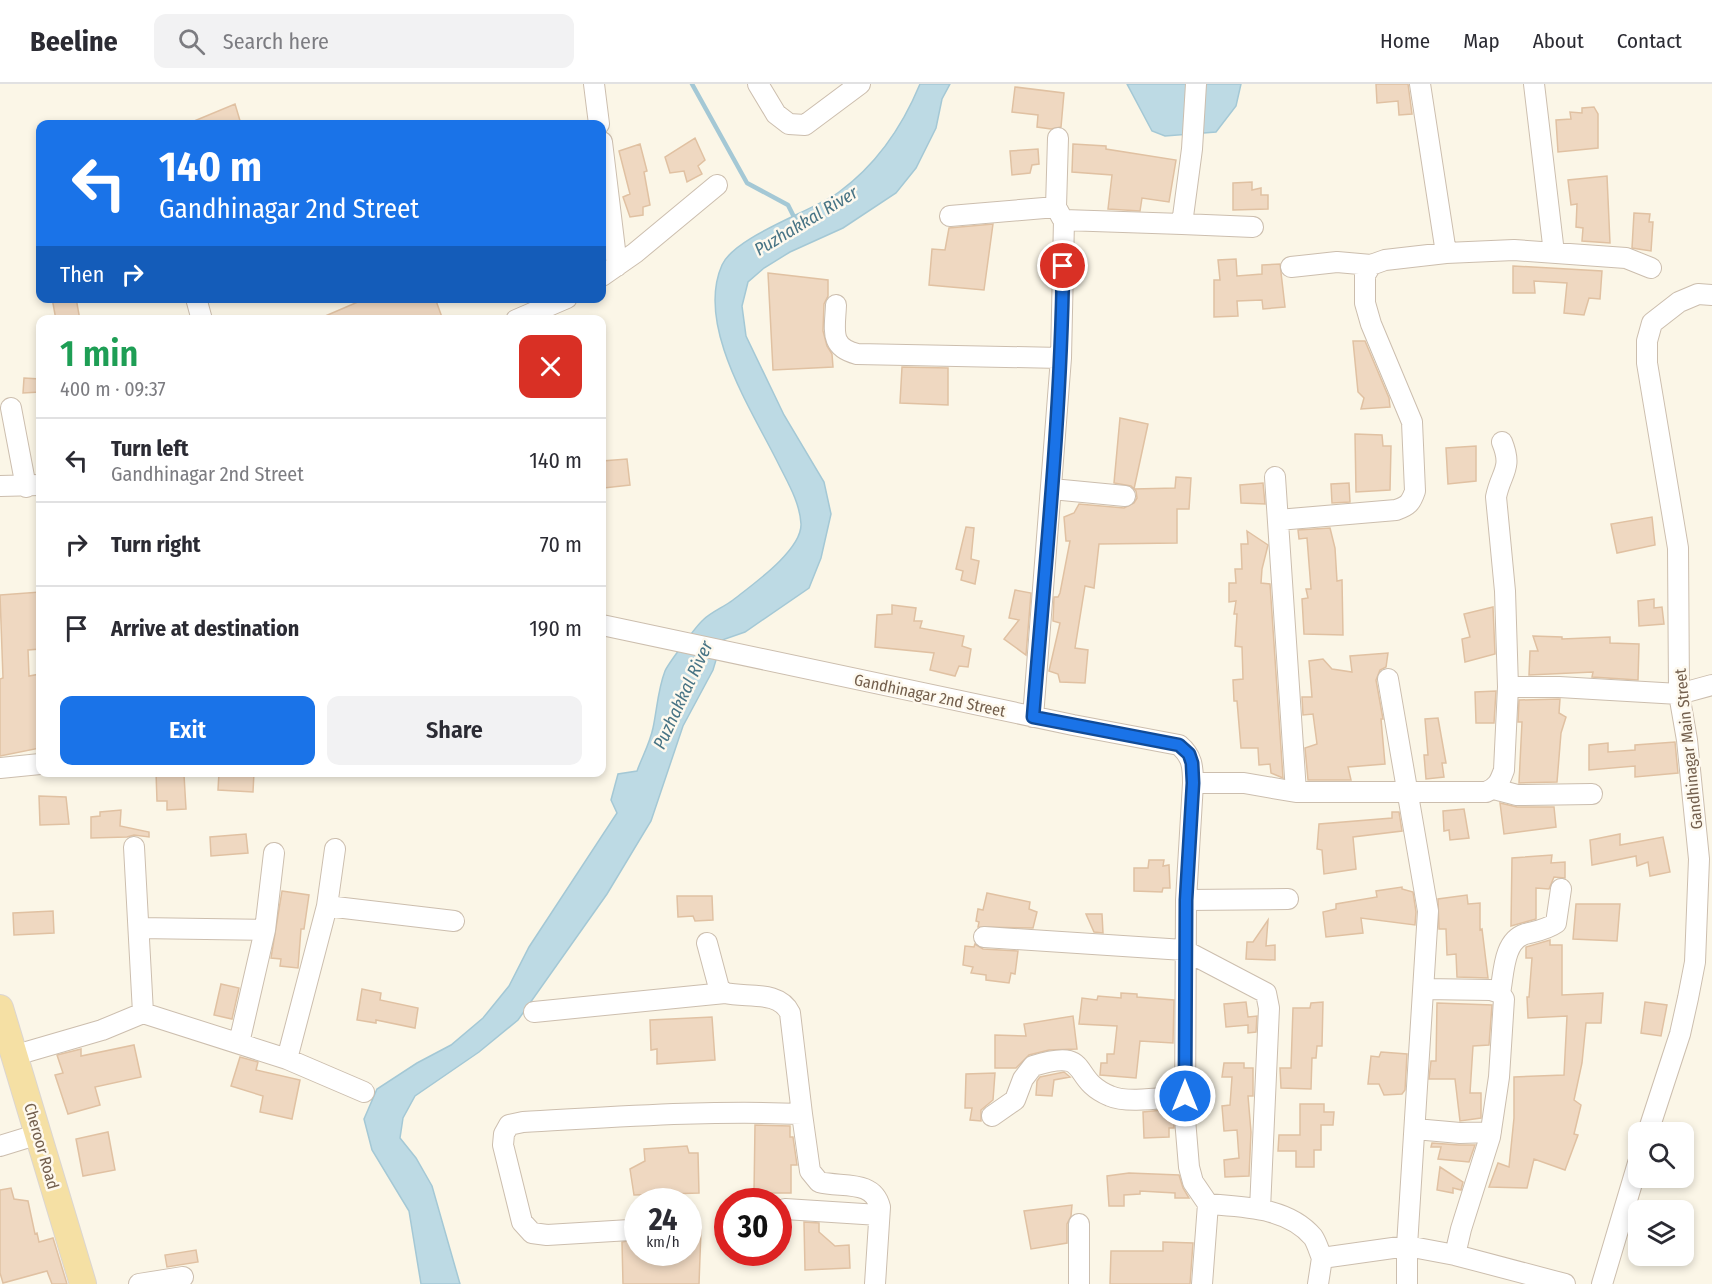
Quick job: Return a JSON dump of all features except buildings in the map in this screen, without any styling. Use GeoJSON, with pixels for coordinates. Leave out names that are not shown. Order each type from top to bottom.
{"type":"FeatureCollection","features":[{"type":"Feature","properties":{"kind":"main road","name":"Cheroor Road"},"geometry":{"type":"LineString","coordinates":[[0,1008],[83,1284]]}},
{"type":"Feature","properties":{"kind":"street"},"geometry":{"type":"LineString","coordinates":[[594,84],[598,120]]}},
{"type":"Feature","properties":{"kind":"street"},"geometry":{"type":"LineString","coordinates":[[758,84],[776,114],[789,124],[805,125],[860,84]]}},
{"type":"Feature","properties":{"kind":"street"},"geometry":{"type":"LineString","coordinates":[[1182,225],[1192,149],[1196,84]]}},
{"type":"Feature","properties":{"kind":"street"},"geometry":{"type":"LineString","coordinates":[[1420,84],[1446,253]]}},
{"type":"Feature","properties":{"kind":"street"},"geometry":{"type":"LineString","coordinates":[[1534,84],[1554,253]]}},
{"type":"Feature","properties":{"kind":"street"},"geometry":{"type":"LineString","coordinates":[[1033,717],[1062,358],[1058,138]]}},
{"type":"Feature","properties":{"kind":"street"},"geometry":{"type":"LineString","coordinates":[[610,271],[717,185]]}},
{"type":"Feature","properties":{"kind":"street"},"geometry":{"type":"LineString","coordinates":[[606,206],[610,271]]}},
{"type":"Feature","properties":{"kind":"street"},"geometry":{"type":"LineString","coordinates":[[950,216],[1060,213],[1182,225],[1253,227]]}},
{"type":"Feature","properties":{"kind":"street"},"geometry":{"type":"LineString","coordinates":[[1291,267],[1337,262],[1371,266],[1385,260],[1446,253],[1514,250],[1626,258],[1651,268]]}},
{"type":"Feature","properties":{"kind":"street"},"geometry":{"type":"LineString","coordinates":[[1278,520],[1396,510],[1407,507],[1412,501],[1415,491],[1412,422],[1371,324],[1365,303],[1365,275],[1371,266]]}},
{"type":"Feature","properties":{"kind":"street","name":"Gandhinagar Main Street"},"geometry":{"type":"LineString","coordinates":[[1651,1122],[1680,1034],[1695,962],[1700,859],[1687,740],[1679,694],[1678,548],[1647,363],[1647,341],[1652,323],[1679,302],[1698,294],[1712,295]]}},
{"type":"Feature","properties":{"kind":"street"},"geometry":{"type":"LineString","coordinates":[[528,315],[555,303]]}},
{"type":"Feature","properties":{"kind":"street"},"geometry":{"type":"LineString","coordinates":[[836,305],[834,338],[843,351],[857,354],[1062,358]]}},
{"type":"Feature","properties":{"kind":"street"},"geometry":{"type":"LineString","coordinates":[[0,486],[33,486],[11,408]]}},
{"type":"Feature","properties":{"kind":"street"},"geometry":{"type":"LineString","coordinates":[[1193,783],[1244,783],[1296,792],[1486,792],[1494,789],[1500,782],[1504,770],[1508,687],[1505,591],[1496,497],[1499,482],[1507,468],[1508,457],[1502,442]]}},
{"type":"Feature","properties":{"kind":"street"},"geometry":{"type":"LineString","coordinates":[[1275,477],[1296,792]]}},
{"type":"Feature","properties":{"kind":"street"},"geometry":{"type":"LineString","coordinates":[[1052,489],[1125,496]]}},
{"type":"Feature","properties":{"kind":"street","name":"Gandhinagar 2nd Street"},"geometry":{"type":"LineString","coordinates":[[606,620],[726,652],[1033,717],[1179,745],[1189,754],[1193,783],[1184,950],[1185,1096],[1189,1167],[1193,1182],[1208,1204]]}},
{"type":"Feature","properties":{"kind":"street"},"geometry":{"type":"LineString","coordinates":[[1388,679],[1428,911],[1407,1246],[1407,1284]]}},
{"type":"Feature","properties":{"kind":"street"},"geometry":{"type":"LineString","coordinates":[[1508,687],[1559,687],[1679,694],[1712,684]]}},
{"type":"Feature","properties":{"kind":"street"},"geometry":{"type":"LineString","coordinates":[[0,768],[36,764]]}},
{"type":"Feature","properties":{"kind":"street"},"geometry":{"type":"LineString","coordinates":[[1494,789],[1517,795],[1592,794]]}},
{"type":"Feature","properties":{"kind":"street"},"geometry":{"type":"LineString","coordinates":[[134,847],[143,1012]]}},
{"type":"Feature","properties":{"kind":"street"},"geometry":{"type":"LineString","coordinates":[[287,1059],[327,906],[335,849]]}},
{"type":"Feature","properties":{"kind":"street"},"geometry":{"type":"LineString","coordinates":[[239,1043],[265,930],[274,853]]}},
{"type":"Feature","properties":{"kind":"street"},"geometry":{"type":"LineString","coordinates":[[1500,993],[1511,943],[1521,935],[1548,929],[1556,923],[1561,889]]}},
{"type":"Feature","properties":{"kind":"street"},"geometry":{"type":"LineString","coordinates":[[1186,900],[1288,899]]}},
{"type":"Feature","properties":{"kind":"street"},"geometry":{"type":"LineString","coordinates":[[327,906],[454,921]]}},
{"type":"Feature","properties":{"kind":"street"},"geometry":{"type":"LineString","coordinates":[[139,928],[265,930]]}},
{"type":"Feature","properties":{"kind":"street"},"geometry":{"type":"LineString","coordinates":[[984,938],[1184,950],[1266,993],[1269,1008],[1260,1209]]}},
{"type":"Feature","properties":{"kind":"street"},"geometry":{"type":"LineString","coordinates":[[707,943],[719,988],[725,993]]}},
{"type":"Feature","properties":{"kind":"street"},"geometry":{"type":"LineString","coordinates":[[1424,989],[1491,990],[1500,993],[1504,999],[1499,1077],[1491,1131],[1455,1254]]}},
{"type":"Feature","properties":{"kind":"street"},"geometry":{"type":"LineString","coordinates":[[534,1012],[725,993],[774,998],[786,1004],[790,1013],[810,1171],[819,1182],[866,1187],[877,1196],[879,1215],[875,1284]]}},
{"type":"Feature","properties":{"kind":"street"},"geometry":{"type":"LineString","coordinates":[[16,1055],[102,1030],[143,1012],[287,1059],[364,1092]]}},
{"type":"Feature","properties":{"kind":"street"},"geometry":{"type":"LineString","coordinates":[[992,1116],[1015,1100],[1023,1079],[1033,1066],[1057,1060],[1073,1061],[1091,1084],[1110,1096],[1134,1099],[1185,1096]]}},
{"type":"Feature","properties":{"kind":"street"},"geometry":{"type":"LineString","coordinates":[[624,1230],[547,1235],[532,1233],[522,1222],[503,1145],[504,1134],[509,1125],[523,1122],[696,1113],[802,1114]]}},
{"type":"Feature","properties":{"kind":"street"},"geometry":{"type":"LineString","coordinates":[[1415,1129],[1460,1133],[1491,1131]]}},
{"type":"Feature","properties":{"kind":"street"},"geometry":{"type":"LineString","coordinates":[[0,1146],[39,1134]]}},
{"type":"Feature","properties":{"kind":"street"},"geometry":{"type":"LineString","coordinates":[[1602,1284],[1631,1188]]}},
{"type":"Feature","properties":{"kind":"street"},"geometry":{"type":"LineString","coordinates":[[1202,1284],[1208,1204],[1260,1209],[1302,1226],[1314,1239],[1322,1258],[1318,1284]]}},
{"type":"Feature","properties":{"kind":"street"},"geometry":{"type":"LineString","coordinates":[[792,1210],[879,1215]]}},
{"type":"Feature","properties":{"kind":"street"},"geometry":{"type":"LineString","coordinates":[[1079,1224],[1079,1284]]}},
{"type":"Feature","properties":{"kind":"street"},"geometry":{"type":"LineString","coordinates":[[1322,1258],[1407,1246],[1455,1254],[1565,1284]]}},
{"type":"Feature","properties":{"kind":"street"},"geometry":{"type":"LineString","coordinates":[[138,1284],[183,1277]]}},
{"type":"Feature","properties":{"kind":"water","name":"Puzhakkal River"},"geometry":{"type":"Polygon","coordinates":[[[920,84],[950,84],[942,99],[936,128],[916,168],[896,193],[843,228],[790,252],[764,268],[748,282],[742,306],[746,336],[784,415],[824,482],[831,514],[821,558],[809,588],[745,632],[722,640],[713,670],[683,726],[651,821],[607,894],[518,1020],[479,1052],[415,1096],[403,1118],[400,1138],[416,1158],[432,1186],[460,1284],[421,1284],[409,1211],[372,1150],[364,1119],[377,1089],[417,1063],[451,1045],[483,1018],[509,986],[529,947],[617,813],[611,800],[618,774],[637,771],[652,734],[661,685],[667,667],[703,620],[763,576],[785,556],[799,534],[801,524],[796,501],[742,395],[721,341],[716,315],[716,289],[722,265],[730,254],[757,234],[826,200],[865,170],[897,129],[920,84]]]}},
{"type":"Feature","properties":{"kind":"water"},"geometry":{"type":"Polygon","coordinates":[[[1127,84],[1241,84],[1236,106],[1216,132],[1165,136],[1152,131],[1127,84]]]}},
{"type":"Feature","properties":{"kind":"waterway","name":"Puzhakkal River"},"geometry":{"type":"LineString","coordinates":[[692,84],[747,183],[788,205],[796,221]]}},
{"type":"Feature","properties":{"kind":"route"},"geometry":{"type":"LineString","coordinates":[[1063,266],[1062,358],[1033,717],[1179,745],[1189,754],[1193,783],[1184,950],[1185,1096]]}}]}
